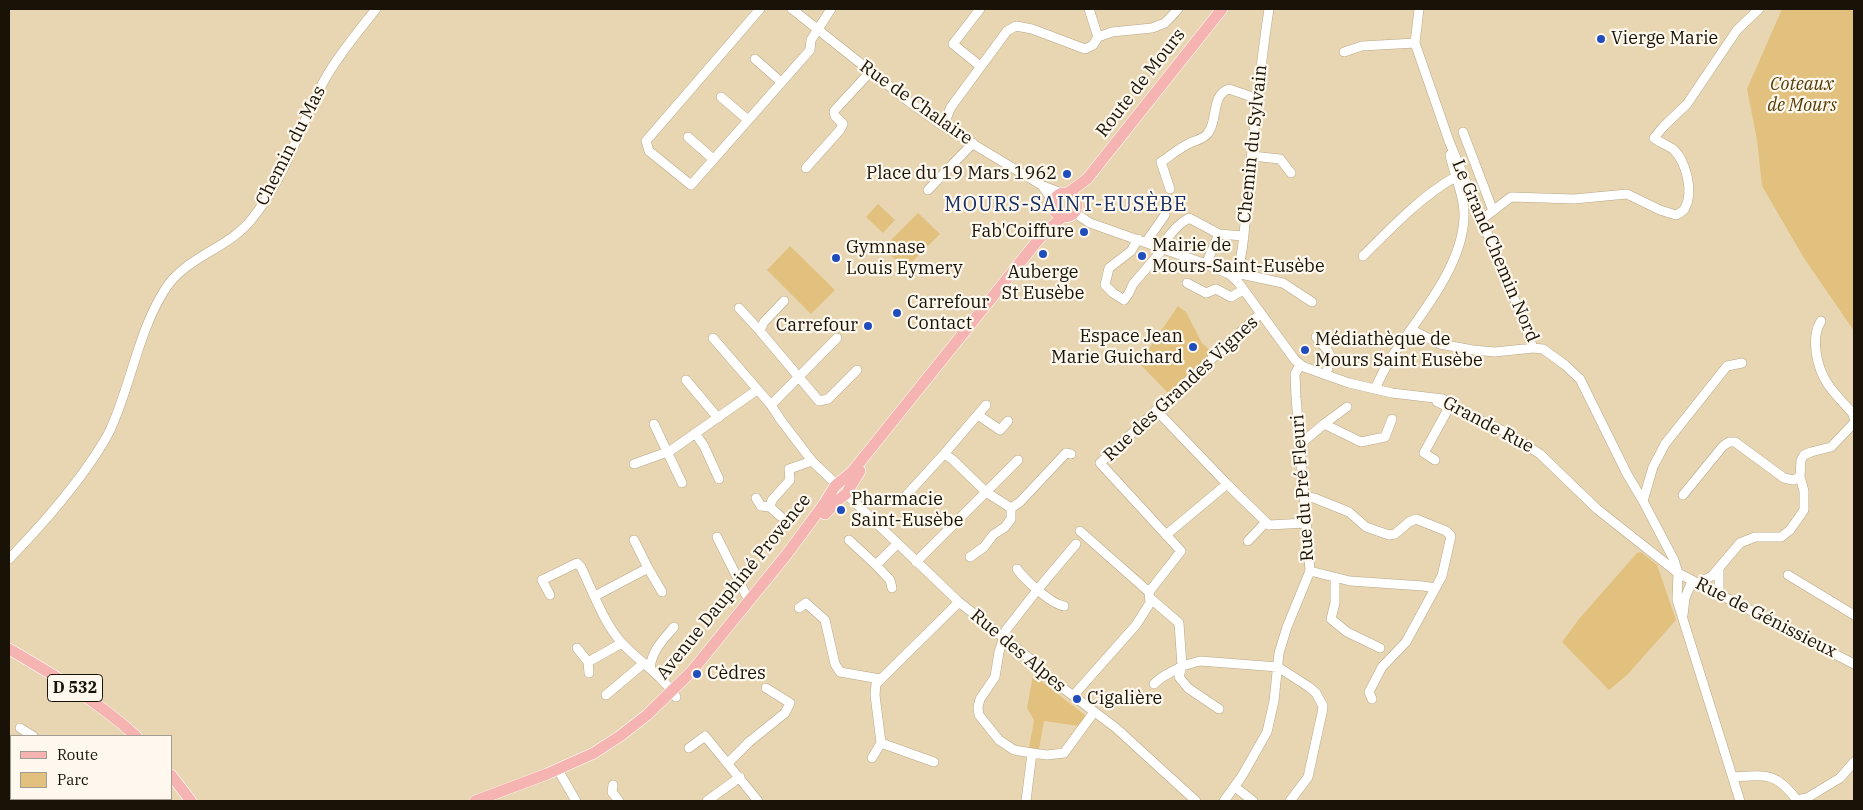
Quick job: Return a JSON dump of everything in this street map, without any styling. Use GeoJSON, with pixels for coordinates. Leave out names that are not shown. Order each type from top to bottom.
{"type":"FeatureCollection","features":[{"type":"Feature","properties":{"kind":"main road","name":"Route de Mours"},"geometry":{"type":"LineString","coordinates":[[1060,203],[1087,179],[1222,9]]}},
{"type":"Feature","properties":{"kind":"main road","name":"Route de Mours"},"geometry":{"type":"LineString","coordinates":[[1076,207],[1087,179]]}},
{"type":"Feature","properties":{"kind":"main road"},"geometry":{"type":"LineString","coordinates":[[1072,195],[1076,207],[1068,217],[1060,203],[1072,195]]}},
{"type":"Feature","properties":{"kind":"main road","name":"Avenue Dauphiné Provence"},"geometry":{"type":"LineString","coordinates":[[489,801],[596,758],[613,748],[651,719],[674,695],[758,600],[829,508],[852,472],[1038,240],[1060,203]]}},
{"type":"Feature","properties":{"kind":"main road","name":"Avenue Dauphiné Provence"},"geometry":{"type":"LineString","coordinates":[[674,695],[841,489]]}},
{"type":"Feature","properties":{"kind":"main road","name":"D 532"},"geometry":{"type":"LineString","coordinates":[[9,649],[83,693],[135,735]]}},
{"type":"Feature","properties":{"kind":"main road","name":"Avenue Dauphiné Provence"},"geometry":{"type":"LineString","coordinates":[[475,801],[560,772]]}},
{"type":"Feature","properties":{"kind":"main road"},"geometry":{"type":"LineString","coordinates":[[172,775],[191,801]]}},
{"type":"Feature","properties":{"kind":"street","name":"Chemin du Mas"},"geometry":{"type":"LineString","coordinates":[[9,559],[64,497],[90,464],[111,430],[157,303],[165,288],[189,265],[237,235],[265,202],[325,79],[343,51],[376,9]]}},
{"type":"Feature","properties":{"kind":"street"},"geometry":{"type":"LineString","coordinates":[[760,9],[646,141],[649,151],[691,185],[810,50],[811,40],[831,9]]}},
{"type":"Feature","properties":{"kind":"street","name":"Rue de Chalaire"},"geometry":{"type":"LineString","coordinates":[[792,9],[908,101],[943,126],[1043,186],[1060,203]]}},
{"type":"Feature","properties":{"kind":"street"},"geometry":{"type":"LineString","coordinates":[[980,9],[953,44],[980,66]]}},
{"type":"Feature","properties":{"kind":"street"},"geometry":{"type":"LineString","coordinates":[[1089,9],[1098,37]]}},
{"type":"Feature","properties":{"kind":"street"},"geometry":{"type":"LineString","coordinates":[[943,126],[950,106],[1007,31],[1016,26],[1032,29],[1085,49],[1093,45],[1098,37],[1112,32],[1152,28],[1165,23],[1178,9]]}},
{"type":"Feature","properties":{"kind":"street","name":"Chemin du Sylvain"},"geometry":{"type":"LineString","coordinates":[[1235,275],[1243,236],[1263,47],[1269,9]]}},
{"type":"Feature","properties":{"kind":"street","name":"Le Grand Chemin Nord"},"geometry":{"type":"LineString","coordinates":[[1419,9],[1415,44],[1450,145],[1533,348],[1543,349],[1566,365],[1580,379],[1627,474],[1643,500],[1674,560],[1678,573]]}},
{"type":"Feature","properties":{"kind":"street"},"geometry":{"type":"LineString","coordinates":[[1481,220],[1511,197],[1574,199],[1628,194],[1660,210],[1676,215],[1685,210],[1689,198],[1688,182],[1683,163],[1673,149],[1661,144],[1654,138],[1687,104],[1737,30],[1759,9]]}},
{"type":"Feature","properties":{"kind":"street"},"geometry":{"type":"LineString","coordinates":[[1344,52],[1362,46],[1415,44]]}},
{"type":"Feature","properties":{"kind":"street"},"geometry":{"type":"LineString","coordinates":[[755,59],[781,82]]}},
{"type":"Feature","properties":{"kind":"street"},"geometry":{"type":"LineString","coordinates":[[806,168],[840,130],[842,124],[835,116],[834,111],[871,72]]}},
{"type":"Feature","properties":{"kind":"street"},"geometry":{"type":"LineString","coordinates":[[1170,189],[1161,162],[1189,144],[1202,139],[1209,132],[1220,95],[1229,89],[1258,99]]}},
{"type":"Feature","properties":{"kind":"street"},"geometry":{"type":"LineString","coordinates":[[721,97],[748,120]]}},
{"type":"Feature","properties":{"kind":"street"},"geometry":{"type":"LineString","coordinates":[[1463,132],[1493,211]]}},
{"type":"Feature","properties":{"kind":"street"},"geometry":{"type":"LineString","coordinates":[[688,137],[714,159]]}},
{"type":"Feature","properties":{"kind":"street"},"geometry":{"type":"LineString","coordinates":[[928,190],[973,143]]}},
{"type":"Feature","properties":{"kind":"street"},"geometry":{"type":"LineString","coordinates":[[1375,389],[1394,353],[1412,330],[1452,265],[1464,217],[1450,155],[1450,145]]}},
{"type":"Feature","properties":{"kind":"street"},"geometry":{"type":"LineString","coordinates":[[1252,156],[1280,159],[1291,173]]}},
{"type":"Feature","properties":{"kind":"street"},"geometry":{"type":"LineString","coordinates":[[1363,256],[1411,208],[1434,189],[1455,177]]}},
{"type":"Feature","properties":{"kind":"street"},"geometry":{"type":"LineString","coordinates":[[1076,207],[1090,223],[1142,240],[1235,275],[1283,283],[1312,302]]}},
{"type":"Feature","properties":{"kind":"street"},"geometry":{"type":"LineString","coordinates":[[1165,215],[1131,251],[1109,268],[1105,285],[1124,300],[1132,284],[1162,248],[1173,231],[1189,218],[1219,234],[1243,236]]}},
{"type":"Feature","properties":{"kind":"street"},"geometry":{"type":"LineString","coordinates":[[1206,264],[1219,234]]}},
{"type":"Feature","properties":{"kind":"street"},"geometry":{"type":"LineString","coordinates":[[1235,275],[1243,290],[1300,365]]}},
{"type":"Feature","properties":{"kind":"street"},"geometry":{"type":"LineString","coordinates":[[1187,282],[1206,293],[1216,290],[1231,297],[1243,290]]}},
{"type":"Feature","properties":{"kind":"street"},"geometry":{"type":"LineString","coordinates":[[760,331],[764,322],[784,301]]}},
{"type":"Feature","properties":{"kind":"street"},"geometry":{"type":"LineString","coordinates":[[739,308],[820,400],[828,399],[857,370]]}},
{"type":"Feature","properties":{"kind":"street","name":"Rue des Grandes Vignes"},"geometry":{"type":"LineString","coordinates":[[1073,696],[1136,625],[1150,603],[1149,595],[1181,551],[1100,463],[1261,314]]}},
{"type":"Feature","properties":{"kind":"street"},"geometry":{"type":"LineString","coordinates":[[1820,321],[1816,328],[1816,352],[1822,370],[1827,383],[1854,418]]}},
{"type":"Feature","properties":{"kind":"street"},"geometry":{"type":"LineString","coordinates":[[1412,330],[1440,344],[1473,350],[1495,352],[1533,348]]}},
{"type":"Feature","properties":{"kind":"street"},"geometry":{"type":"LineString","coordinates":[[1316,337],[1327,349],[1331,358],[1331,363],[1325,375]]}},
{"type":"Feature","properties":{"kind":"street","name":"Rue des Alpes"},"geometry":{"type":"LineString","coordinates":[[713,338],[771,405],[812,461],[916,562],[959,602],[1073,696],[1106,719],[1196,801]]}},
{"type":"Feature","properties":{"kind":"street"},"geometry":{"type":"LineString","coordinates":[[771,405],[837,338]]}},
{"type":"Feature","properties":{"kind":"street"},"geometry":{"type":"LineString","coordinates":[[1643,500],[1653,467],[1665,444],[1727,366],[1742,363]]}},
{"type":"Feature","properties":{"kind":"street","name":"Grande Rue"},"geometry":{"type":"LineString","coordinates":[[1300,365],[1349,383],[1392,393],[1443,399],[1475,418],[1506,432],[1533,448],[1597,509],[1678,573]]}},
{"type":"Feature","properties":{"kind":"street","name":"Rue du Pré Fleuri"},"geometry":{"type":"LineString","coordinates":[[1224,801],[1236,787],[1267,732],[1274,701],[1279,653],[1287,627],[1310,571],[1295,374],[1300,365]]}},
{"type":"Feature","properties":{"kind":"street"},"geometry":{"type":"LineString","coordinates":[[686,380],[718,418]]}},
{"type":"Feature","properties":{"kind":"street"},"geometry":{"type":"LineString","coordinates":[[634,464],[667,452],[757,390]]}},
{"type":"Feature","properties":{"kind":"street"},"geometry":{"type":"LineString","coordinates":[[1429,397],[1447,409],[1424,454],[1435,460]]}},
{"type":"Feature","properties":{"kind":"street"},"geometry":{"type":"LineString","coordinates":[[902,500],[986,405]]}},
{"type":"Feature","properties":{"kind":"street"},"geometry":{"type":"LineString","coordinates":[[1300,442],[1304,441],[1347,407]]}},
{"type":"Feature","properties":{"kind":"street"},"geometry":{"type":"LineString","coordinates":[[1156,410],[1269,525],[1306,523]]}},
{"type":"Feature","properties":{"kind":"street"},"geometry":{"type":"LineString","coordinates":[[978,414],[1000,430],[1008,421]]}},
{"type":"Feature","properties":{"kind":"street"},"geometry":{"type":"LineString","coordinates":[[1324,424],[1361,442],[1384,437],[1392,419]]}},
{"type":"Feature","properties":{"kind":"street"},"geometry":{"type":"LineString","coordinates":[[1682,618],[1685,598],[1695,582],[1712,576],[1740,543],[1755,537],[1781,536],[1796,522],[1804,510],[1804,490],[1799,468],[1804,455],[1831,447],[1854,423]]}},
{"type":"Feature","properties":{"kind":"street"},"geometry":{"type":"LineString","coordinates":[[654,424],[682,483]]}},
{"type":"Feature","properties":{"kind":"street"},"geometry":{"type":"LineString","coordinates":[[695,434],[704,446],[719,479]]}},
{"type":"Feature","properties":{"kind":"street"},"geometry":{"type":"LineString","coordinates":[[1682,495],[1728,442],[1735,442],[1784,478],[1793,480],[1800,477]]}},
{"type":"Feature","properties":{"kind":"street"},"geometry":{"type":"LineString","coordinates":[[1011,508],[1020,502],[1066,453],[1070,454]]}},
{"type":"Feature","properties":{"kind":"street"},"geometry":{"type":"LineString","coordinates":[[944,454],[952,459],[986,492],[1011,508]]}},
{"type":"Feature","properties":{"kind":"street"},"geometry":{"type":"LineString","coordinates":[[916,562],[1018,460]]}},
{"type":"Feature","properties":{"kind":"street"},"geometry":{"type":"LineString","coordinates":[[770,507],[772,500],[790,480],[789,469],[812,461]]}},
{"type":"Feature","properties":{"kind":"street"},"geometry":{"type":"LineString","coordinates":[[1166,535],[1227,484]]}},
{"type":"Feature","properties":{"kind":"street"},"geometry":{"type":"LineString","coordinates":[[756,498],[761,506],[770,507],[780,516]]}},
{"type":"Feature","properties":{"kind":"street"},"geometry":{"type":"LineString","coordinates":[[1305,498],[1314,498],[1349,512],[1366,526],[1389,535],[1394,534],[1416,519],[1449,533],[1451,540],[1442,576],[1406,642],[1382,666],[1369,692],[1372,699]]}},
{"type":"Feature","properties":{"kind":"street"},"geometry":{"type":"LineString","coordinates":[[970,557],[984,547],[993,535],[1005,527],[1010,519],[1011,508]]}},
{"type":"Feature","properties":{"kind":"street"},"geometry":{"type":"LineString","coordinates":[[1248,541],[1266,522]]}},
{"type":"Feature","properties":{"kind":"street"},"geometry":{"type":"LineString","coordinates":[[1080,531],[1179,623],[1182,666],[1179,677],[1188,688],[1219,709]]}},
{"type":"Feature","properties":{"kind":"street"},"geometry":{"type":"LineString","coordinates":[[717,537],[749,601]]}},
{"type":"Feature","properties":{"kind":"street"},"geometry":{"type":"LineString","coordinates":[[634,540],[662,592]]}},
{"type":"Feature","properties":{"kind":"street"},"geometry":{"type":"LineString","coordinates":[[849,540],[890,580],[892,588]]}},
{"type":"Feature","properties":{"kind":"street"},"geometry":{"type":"LineString","coordinates":[[876,565],[898,544]]}},
{"type":"Feature","properties":{"kind":"street"},"geometry":{"type":"LineString","coordinates":[[1076,544],[1006,630],[995,677],[980,699],[978,707],[979,715],[999,740],[1014,750],[1047,755],[1064,753],[1094,712]]}},
{"type":"Feature","properties":{"kind":"street"},"geometry":{"type":"LineString","coordinates":[[550,595],[542,580],[577,563],[581,567],[614,633],[674,695]]}},
{"type":"Feature","properties":{"kind":"street"},"geometry":{"type":"LineString","coordinates":[[595,596],[648,568]]}},
{"type":"Feature","properties":{"kind":"street"},"geometry":{"type":"LineString","coordinates":[[1017,569],[1038,589],[1059,605],[1064,606]]}},
{"type":"Feature","properties":{"kind":"street"},"geometry":{"type":"LineString","coordinates":[[1719,569],[1720,596]]}},
{"type":"Feature","properties":{"kind":"street"},"geometry":{"type":"LineString","coordinates":[[1310,571],[1335,579],[1435,588]]}},
{"type":"Feature","properties":{"kind":"street"},"geometry":{"type":"LineString","coordinates":[[1678,573],[1677,600],[1740,801]]}},
{"type":"Feature","properties":{"kind":"street","name":"Rue de Génissieux"},"geometry":{"type":"LineString","coordinates":[[1678,573],[1854,664]]}},
{"type":"Feature","properties":{"kind":"street"},"geometry":{"type":"LineString","coordinates":[[1788,575],[1854,615]]}},
{"type":"Feature","properties":{"kind":"street"},"geometry":{"type":"LineString","coordinates":[[1335,579],[1335,603],[1331,619],[1347,632],[1380,648]]}},
{"type":"Feature","properties":{"kind":"street"},"geometry":{"type":"LineString","coordinates":[[872,758],[881,742],[875,695],[876,684],[959,602]]}},
{"type":"Feature","properties":{"kind":"street"},"geometry":{"type":"LineString","coordinates":[[799,608],[806,603],[825,620],[835,664],[840,672],[880,679]]}},
{"type":"Feature","properties":{"kind":"street"},"geometry":{"type":"LineString","coordinates":[[606,695],[647,666],[656,647],[674,627]]}},
{"type":"Feature","properties":{"kind":"street"},"geometry":{"type":"LineString","coordinates":[[588,662],[622,643]]}},
{"type":"Feature","properties":{"kind":"street"},"geometry":{"type":"LineString","coordinates":[[577,648],[588,662],[589,673]]}},
{"type":"Feature","properties":{"kind":"street"},"geometry":{"type":"LineString","coordinates":[[1154,684],[1165,673],[1200,661],[1278,667],[1309,687],[1320,699],[1323,706],[1308,777],[1290,801]]}},
{"type":"Feature","properties":{"kind":"street"},"geometry":{"type":"LineString","coordinates":[[728,763],[748,742],[785,713],[790,703],[766,688]]}},
{"type":"Feature","properties":{"kind":"street"},"geometry":{"type":"LineString","coordinates":[[20,728],[31,735]]}},
{"type":"Feature","properties":{"kind":"street"},"geometry":{"type":"LineString","coordinates":[[689,748],[705,736],[758,801]]}},
{"type":"Feature","properties":{"kind":"street"},"geometry":{"type":"LineString","coordinates":[[881,742],[934,762]]}},
{"type":"Feature","properties":{"kind":"street"},"geometry":{"type":"LineString","coordinates":[[1026,801],[1032,753]]}},
{"type":"Feature","properties":{"kind":"street"},"geometry":{"type":"LineString","coordinates":[[1734,778],[1763,776],[1777,778],[1797,800],[1807,798],[1840,778],[1854,762]]}},
{"type":"Feature","properties":{"kind":"street"},"geometry":{"type":"LineString","coordinates":[[560,772],[576,801]]}},
{"type":"Feature","properties":{"kind":"street"},"geometry":{"type":"LineString","coordinates":[[707,801],[740,777]]}},
{"type":"Feature","properties":{"kind":"street"},"geometry":{"type":"LineString","coordinates":[[613,785],[612,792],[618,801]]}},
{"type":"Feature","properties":{"kind":"street"},"geometry":{"type":"LineString","coordinates":[[1236,787],[1253,801]]}},
{"type":"Feature","properties":{"kind":"green space","name":"Coteaux de Mours"},"geometry":{"type":"Polygon","coordinates":[[[1782,9],[1854,9],[1854,331],[1804,258],[1762,186],[1757,140],[1747,89],[1782,9]]]}},
{"type":"Feature","properties":{"kind":"green space"},"geometry":{"type":"Polygon","coordinates":[[[878,204],[895,220],[883,233],[866,217],[878,204]]]}},
{"type":"Feature","properties":{"kind":"green space"},"geometry":{"type":"Polygon","coordinates":[[[918,213],[940,234],[905,269],[883,248],[918,213]]]}},
{"type":"Feature","properties":{"kind":"green space"},"geometry":{"type":"Polygon","coordinates":[[[790,246],[835,290],[811,314],[767,270],[790,246]]]}},
{"type":"Feature","properties":{"kind":"green space"},"geometry":{"type":"Polygon","coordinates":[[[1178,306],[1186,312],[1202,343],[1212,352],[1168,393],[1139,363],[1178,306]]]}},
{"type":"Feature","properties":{"kind":"green space"},"geometry":{"type":"Polygon","coordinates":[[[1641,552],[1657,565],[1676,620],[1627,675],[1609,690],[1562,642],[1579,619],[1637,553],[1641,552]]]}},
{"type":"Feature","properties":{"kind":"green space"},"geometry":{"type":"Polygon","coordinates":[[[1033,675],[1085,715],[1085,720],[1079,726],[1044,721],[1039,749],[1029,748],[1034,720],[1027,708],[1033,675]]]}},
{"type":"Feature","properties":{"kind":"place","name":"Vierge Marie"},"geometry":{"type":"Point","coordinates":[1601,39]}},
{"type":"Feature","properties":{"kind":"place","name":"Place du 19 Mars 1962"},"geometry":{"type":"Point","coordinates":[1067,174]}},
{"type":"Feature","properties":{"kind":"place","name":"Fab'Coiffure"},"geometry":{"type":"Point","coordinates":[1084,232]}},
{"type":"Feature","properties":{"kind":"place","name":"Auberge St Eusèbe"},"geometry":{"type":"Point","coordinates":[1043,254]}},
{"type":"Feature","properties":{"kind":"place","name":"Mairie de Mours-Saint-Eusèbe"},"geometry":{"type":"Point","coordinates":[1142,256]}},
{"type":"Feature","properties":{"kind":"place","name":"Gymnase Louis Eymery"},"geometry":{"type":"Point","coordinates":[836,258]}},
{"type":"Feature","properties":{"kind":"place","name":"Carrefour Contact"},"geometry":{"type":"Point","coordinates":[897,313]}},
{"type":"Feature","properties":{"kind":"place","name":"Carrefour"},"geometry":{"type":"Point","coordinates":[868,326]}},
{"type":"Feature","properties":{"kind":"place","name":"Espace Jean Marie Guichard"},"geometry":{"type":"Point","coordinates":[1193,347]}},
{"type":"Feature","properties":{"kind":"place","name":"Médiathèque de Mours Saint Eusèbe"},"geometry":{"type":"Point","coordinates":[1305,350]}},
{"type":"Feature","properties":{"kind":"place","name":"Pharmacie Saint-Eusèbe"},"geometry":{"type":"Point","coordinates":[841,510]}},
{"type":"Feature","properties":{"kind":"place","name":"Cèdres"},"geometry":{"type":"Point","coordinates":[697,674]}},
{"type":"Feature","properties":{"kind":"place","name":"Cigalière"},"geometry":{"type":"Point","coordinates":[1077,699]}},
{"type":"Feature","properties":{"kind":"district","name":"MOURS-SAINT-EUSÈBE"},"geometry":{"type":"Point","coordinates":[1066,205]}}]}
